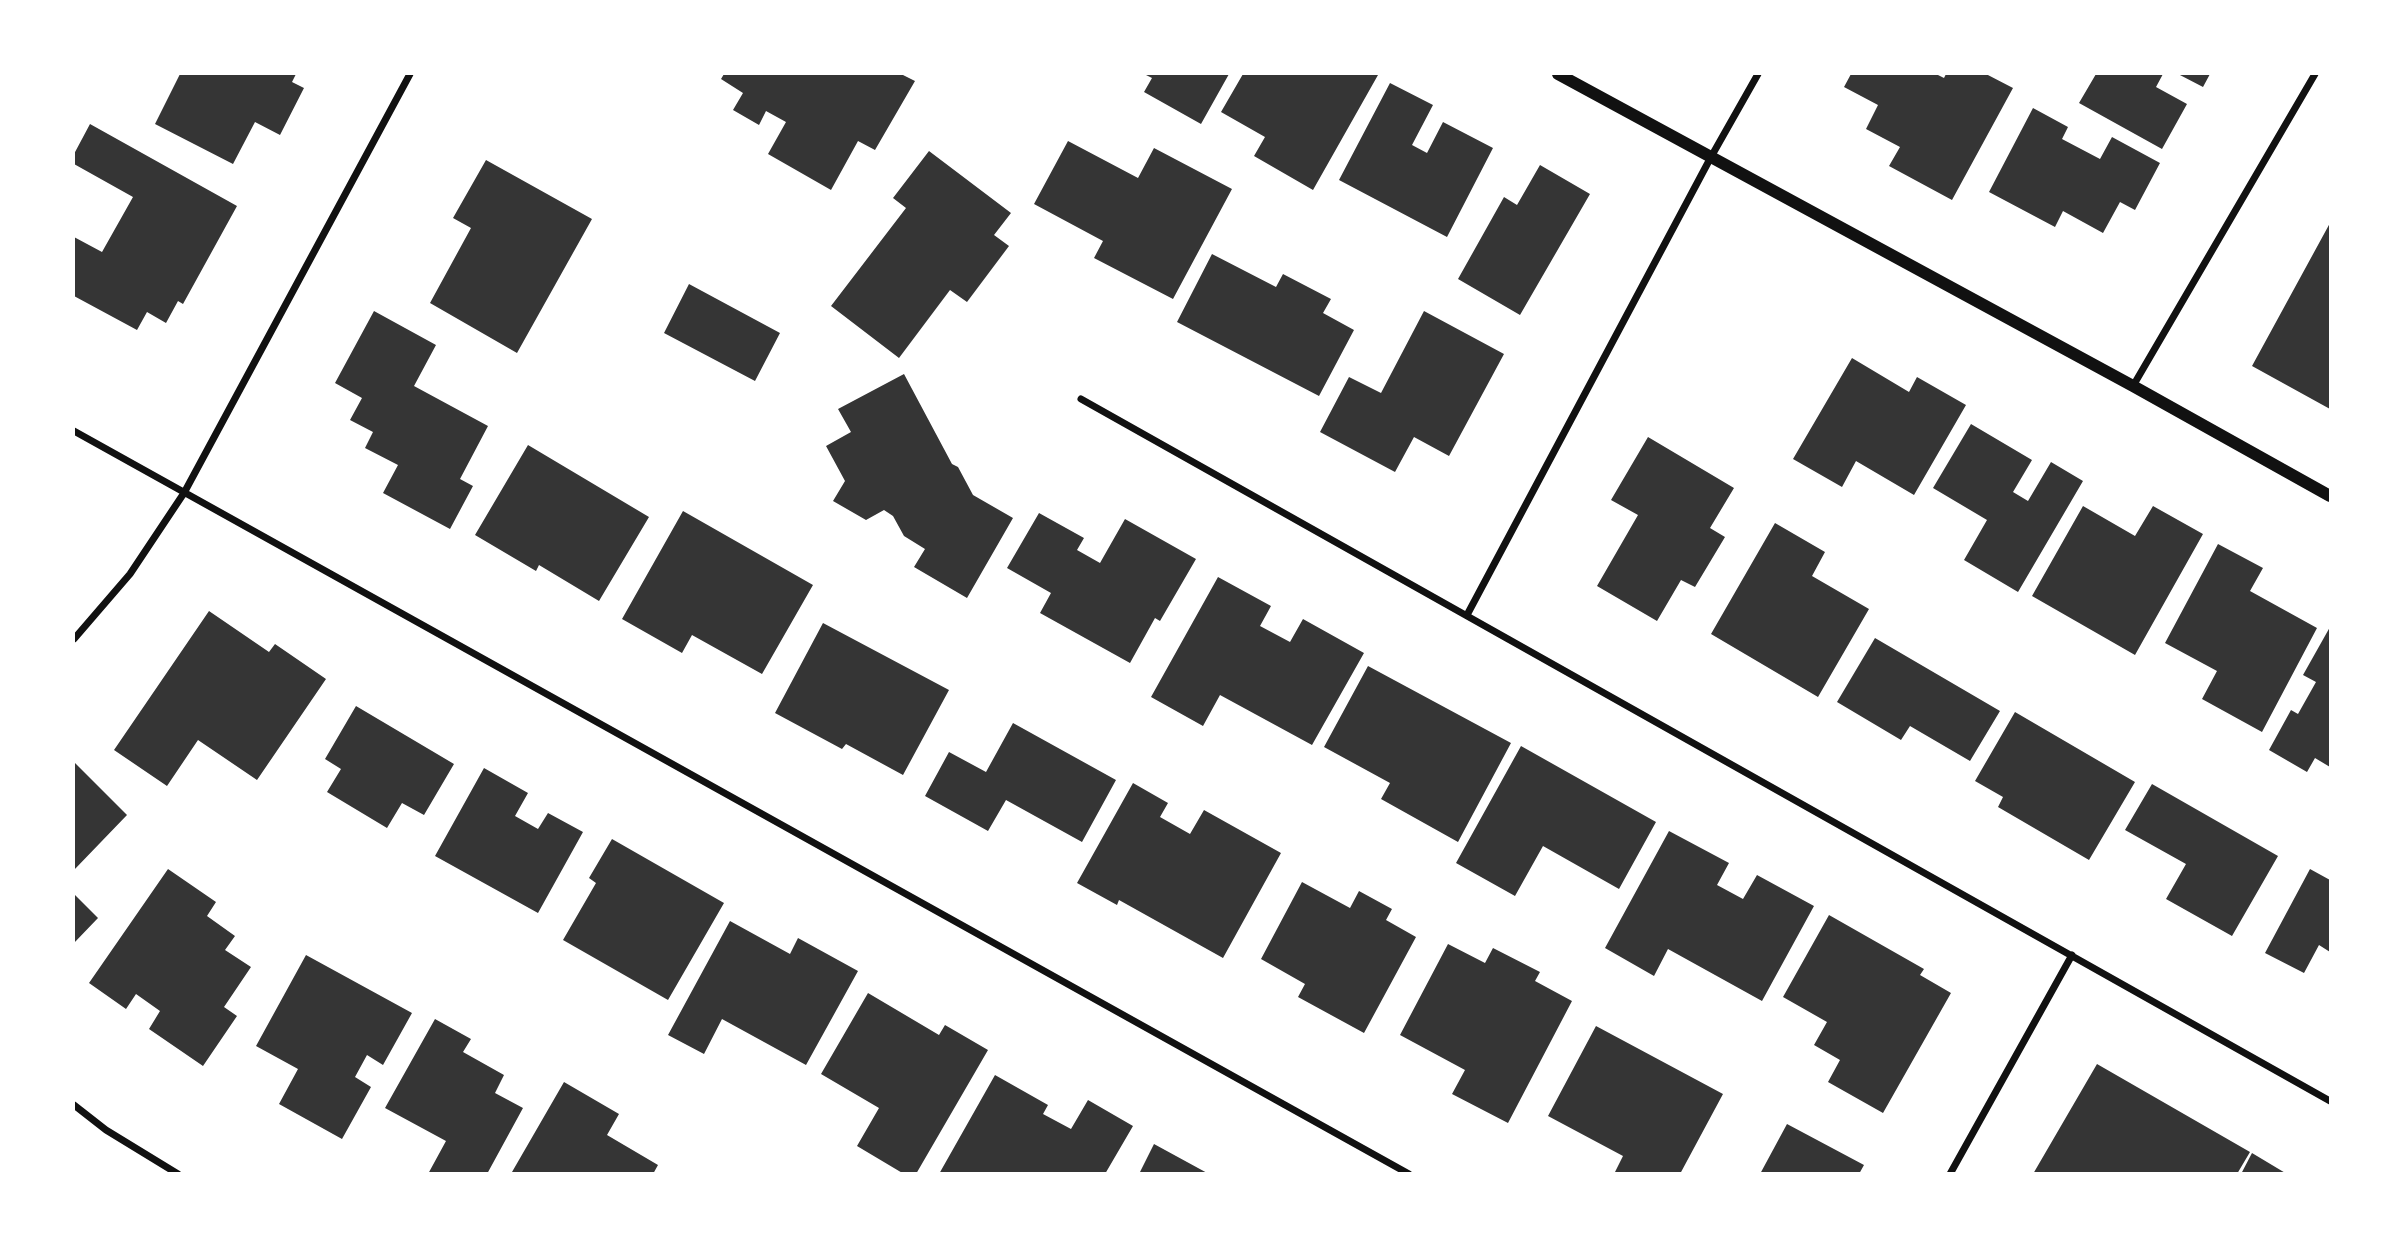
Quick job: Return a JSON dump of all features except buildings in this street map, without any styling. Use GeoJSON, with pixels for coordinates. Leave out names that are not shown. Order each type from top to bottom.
{"type":"FeatureCollection","features":[{"type":"Feature","properties":{"kind":"street"},"geometry":{"type":"LineString","coordinates":[[74,639],[130,574],[184,493],[410,74]]}},
{"type":"Feature","properties":{"kind":"street"},"geometry":{"type":"LineString","coordinates":[[1558,74],[2330,496]]}},
{"type":"Feature","properties":{"kind":"street"},"geometry":{"type":"LineString","coordinates":[[1468,615],[1711,157],[1758,74]]}},
{"type":"Feature","properties":{"kind":"street"},"geometry":{"type":"LineString","coordinates":[[2133,386],[2315,74]]}},
{"type":"Feature","properties":{"kind":"street"},"geometry":{"type":"LineString","coordinates":[[1081,399],[2330,1101]]}},
{"type":"Feature","properties":{"kind":"street"},"geometry":{"type":"LineString","coordinates":[[74,431],[1409,1174]]}},
{"type":"Feature","properties":{"kind":"street"},"geometry":{"type":"LineString","coordinates":[[1950,1174],[2072,955]]}},
{"type":"Feature","properties":{"kind":"street"},"geometry":{"type":"LineString","coordinates":[[74,1105],[106,1130],[178,1174]]}}]}
